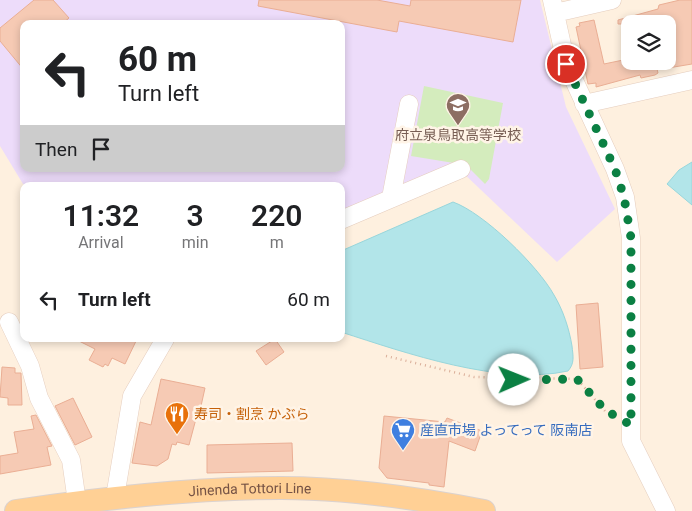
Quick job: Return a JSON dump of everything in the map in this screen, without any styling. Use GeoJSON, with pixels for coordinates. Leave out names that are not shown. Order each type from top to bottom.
{"type":"FeatureCollection","features":[{"type":"Feature","properties":{"kind":"main road","name":"Jinenda Tottori Line"},"geometry":{"type":"LineString","coordinates":[[16,511],[79,506],[115,497],[280,488],[336,490],[399,497],[480,511]]}},
{"type":"Feature","properties":{"kind":"street"},"geometry":{"type":"LineString","coordinates":[[612,0],[554,6],[566,64],[615,169],[624,197],[631,253],[631,441],[666,511]]}},
{"type":"Feature","properties":{"kind":"street"},"geometry":{"type":"LineString","coordinates":[[584,104],[692,80]]}},
{"type":"Feature","properties":{"kind":"street"},"geometry":{"type":"LineString","coordinates":[[391,198],[409,104]]}},
{"type":"Feature","properties":{"kind":"street"},"geometry":{"type":"LineString","coordinates":[[345,218],[461,169]]}},
{"type":"Feature","properties":{"kind":"street"},"geometry":{"type":"LineString","coordinates":[[9,322],[30,366],[39,398],[71,460],[79,506]]}},
{"type":"Feature","properties":{"kind":"street"},"geometry":{"type":"LineString","coordinates":[[115,497],[132,396],[163,342]]}},
{"type":"Feature","properties":{"kind":"path"},"geometry":{"type":"LineString","coordinates":[[386,356],[474,377],[577,379],[605,410],[631,425]]}},
{"type":"Feature","properties":{"kind":"shaded area","name":"府立泉鳥取高等学校"},"geometry":{"type":"Polygon","coordinates":[[[0,0],[540,0],[566,107],[615,209],[557,262],[460,170],[345,220],[345,182],[22,182],[0,146],[0,0]]]}},
{"type":"Feature","properties":{"kind":"green space"},"geometry":{"type":"Polygon","coordinates":[[[424,86],[503,103],[489,179],[485,184],[466,165],[411,156],[424,86]]]}},
{"type":"Feature","properties":{"kind":"water"},"geometry":{"type":"Polygon","coordinates":[[[692,162],[692,205],[667,184],[679,170],[692,162]]]}},
{"type":"Feature","properties":{"kind":"water"},"geometry":{"type":"Polygon","coordinates":[[[453,202],[466,208],[480,217],[509,242],[546,283],[565,319],[572,346],[572,365],[568,371],[541,374],[483,371],[423,358],[345,333],[345,249],[453,202]]]}},
{"type":"Feature","properties":{"kind":"building"},"geometry":{"type":"Polygon","coordinates":[[[34,0],[53,0],[69,18],[67,20],[20,20],[20,65],[0,41],[0,28],[34,0]]]}},
{"type":"Feature","properties":{"kind":"building"},"geometry":{"type":"Polygon","coordinates":[[[259,0],[377,0],[410,6],[411,0],[521,0],[513,42],[399,21],[397,32],[345,22],[345,20],[333,20],[258,6],[259,0]]]}},
{"type":"Feature","properties":{"kind":"building"},"geometry":{"type":"Polygon","coordinates":[[[680,0],[692,0],[692,64],[676,67],[676,15],[636,15],[658,9],[659,5],[680,0]]]}},
{"type":"Feature","properties":{"kind":"building"},"geometry":{"type":"Polygon","coordinates":[[[594,20],[604,64],[621,60],[621,70],[657,70],[658,73],[641,78],[640,75],[596,87],[596,83],[588,84],[576,27],[580,26],[579,23],[594,20]]]}},
{"type":"Feature","properties":{"kind":"building"},"geometry":{"type":"Polygon","coordinates":[[[598,303],[603,367],[580,369],[576,305],[598,303]]]}},
{"type":"Feature","properties":{"kind":"building"},"geometry":{"type":"Polygon","coordinates":[[[81,342],[136,342],[125,364],[112,358],[108,366],[105,364],[103,367],[89,360],[95,349],[81,342]]]}},
{"type":"Feature","properties":{"kind":"building"},"geometry":{"type":"Polygon","coordinates":[[[270,342],[277,342],[284,352],[266,365],[256,351],[270,342]]]}},
{"type":"Feature","properties":{"kind":"building"},"geometry":{"type":"Polygon","coordinates":[[[2,367],[15,368],[15,373],[21,373],[22,405],[8,405],[8,398],[0,397],[2,367]]]}},
{"type":"Feature","properties":{"kind":"building"},"geometry":{"type":"Polygon","coordinates":[[[161,379],[205,388],[199,415],[197,415],[189,445],[177,442],[176,445],[172,444],[168,459],[157,466],[132,463],[140,422],[151,425],[161,379]]]}},
{"type":"Feature","properties":{"kind":"building"},"geometry":{"type":"Polygon","coordinates":[[[73,398],[92,437],[75,445],[55,406],[73,398]]]}},
{"type":"Feature","properties":{"kind":"building"},"geometry":{"type":"Polygon","coordinates":[[[36,415],[52,446],[47,447],[51,465],[0,474],[0,456],[18,453],[14,432],[34,429],[31,416],[36,415]]]}},
{"type":"Feature","properties":{"kind":"building"},"geometry":{"type":"Polygon","coordinates":[[[384,416],[445,422],[447,418],[482,431],[475,451],[449,441],[444,487],[429,485],[429,483],[387,478],[379,468],[384,416]]]}},
{"type":"Feature","properties":{"kind":"building"},"geometry":{"type":"Polygon","coordinates":[[[292,443],[293,471],[207,473],[207,445],[292,443]]]}},
{"type":"Feature","properties":{"kind":"place","name":"府立泉鳥取高等学校"},"geometry":{"type":"Point","coordinates":[458,126]}},
{"type":"Feature","properties":{"kind":"place","name":"寿司・割烹 かぶら"},"geometry":{"type":"Point","coordinates":[177,435]}},
{"type":"Feature","properties":{"kind":"place","name":"産直市場 よってって 阪南店"},"geometry":{"type":"Point","coordinates":[403,451]}},
{"type":"Feature","properties":{"kind":"route"},"geometry":{"type":"LineString","coordinates":[[514,380],[577,379],[605,410],[617,419],[631,425],[631,238],[624,197],[615,169],[566,64]]}}]}
